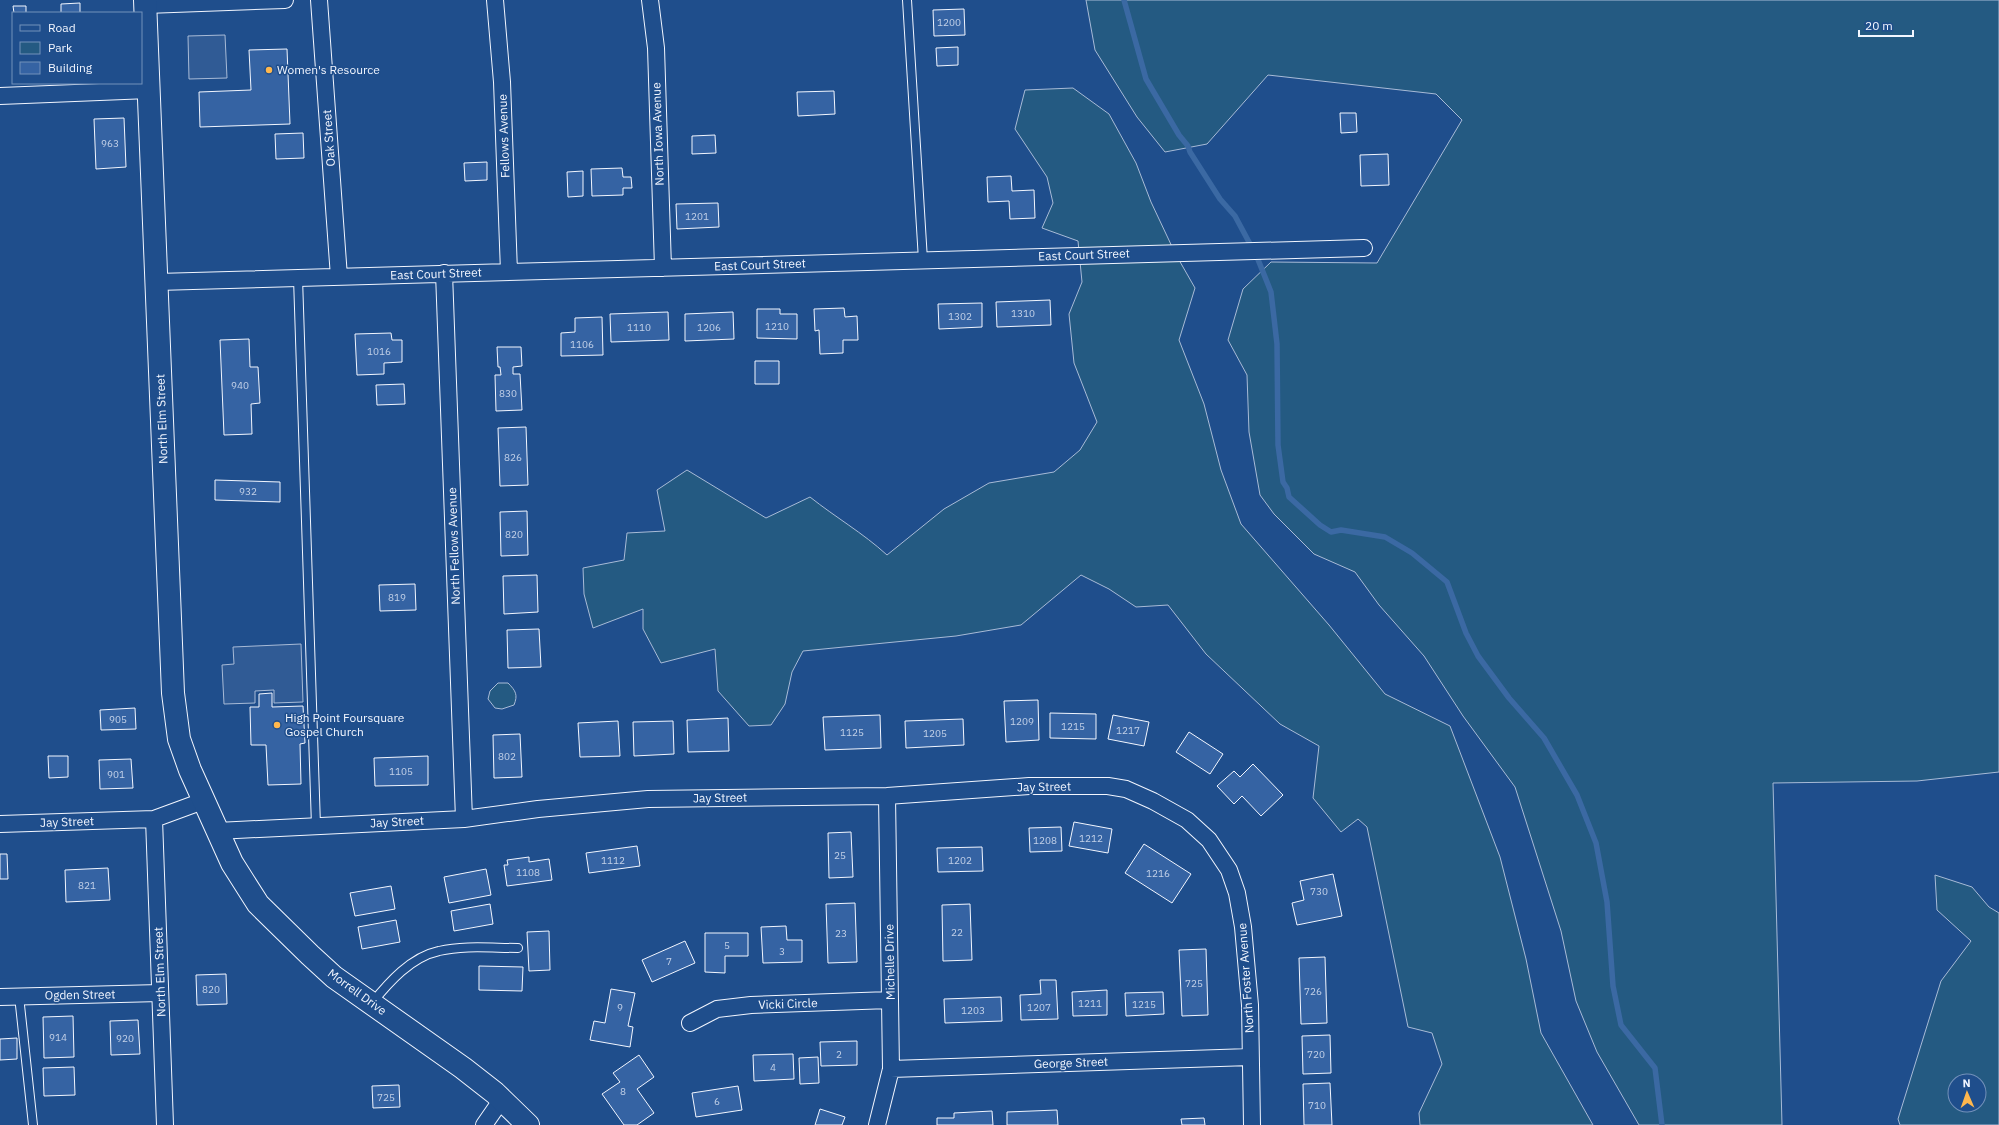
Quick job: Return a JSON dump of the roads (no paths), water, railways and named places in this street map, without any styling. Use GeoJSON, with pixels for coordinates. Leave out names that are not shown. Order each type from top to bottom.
{"type":"FeatureCollection","features":[{"type":"Feature","properties":{"kind":"main road","name":"North Elm Street"},"geometry":{"type":"LineString","coordinates":[[146,3],[174,693],[179,739],[203,801],[217,831]]}},
{"type":"Feature","properties":{"kind":"main road","name":"Morrell Drive"},"geometry":{"type":"LineString","coordinates":[[217,831],[232,864],[258,904],[329,972],[463,1068],[502,1099],[528,1125]]}},
{"type":"Feature","properties":{"kind":"street"},"geometry":{"type":"LineString","coordinates":[[146,3],[285,0]]}},
{"type":"Feature","properties":{"kind":"street","name":"Oak Street"},"geometry":{"type":"LineString","coordinates":[[319,0],[339,277]]}},
{"type":"Feature","properties":{"kind":"street","name":"Fellows Avenue"},"geometry":{"type":"LineString","coordinates":[[495,0],[502,82],[509,272]]}},
{"type":"Feature","properties":{"kind":"street","name":"North Iowa Avenue"},"geometry":{"type":"LineString","coordinates":[[650,0],[656,48],[663,268]]}},
{"type":"Feature","properties":{"kind":"street"},"geometry":{"type":"LineString","coordinates":[[0,96],[149,90]]}},
{"type":"Feature","properties":{"kind":"street","name":"East Court Street"},"geometry":{"type":"LineString","coordinates":[[157,282],[1364,248]]}},
{"type":"Feature","properties":{"kind":"street","name":"North Fellows Avenue"},"geometry":{"type":"LineString","coordinates":[[444,273],[464,819]]}},
{"type":"Feature","properties":{"kind":"street","name":"Jay Street"},"geometry":{"type":"LineString","coordinates":[[217,831],[464,819],[538,809],[648,799],[887,796],[1029,786],[1108,786],[1126,789],[1153,801],[1187,820],[1209,840]]}},
{"type":"Feature","properties":{"kind":"street","name":"Michelle Drive"},"geometry":{"type":"LineString","coordinates":[[877,1125],[891,1069],[887,796]]}},
{"type":"Feature","properties":{"kind":"street","name":"Jay Street"},"geometry":{"type":"LineString","coordinates":[[0,824],[154,819],[203,801]]}},
{"type":"Feature","properties":{"kind":"street","name":"North Elm Street"},"geometry":{"type":"LineString","coordinates":[[154,819],[165,1125]]}},
{"type":"Feature","properties":{"kind":"street","name":"North Foster Avenue"},"geometry":{"type":"LineString","coordinates":[[1209,840],[1229,870],[1237,893],[1243,928],[1248,982],[1252,1125]]}},
{"type":"Feature","properties":{"kind":"street","name":"Ogden Street"},"geometry":{"type":"LineString","coordinates":[[0,997],[160,993]]}},
{"type":"Feature","properties":{"kind":"street","name":"Vicki Circle"},"geometry":{"type":"LineString","coordinates":[[690,1023],[717,1009],[751,1005],[890,1000]]}},
{"type":"Feature","properties":{"kind":"street","name":"George Street"},"geometry":{"type":"LineString","coordinates":[[891,1069],[1250,1057]]}},
{"type":"Feature","properties":{"kind":"street"},"geometry":{"type":"LineString","coordinates":[[484,1125],[502,1099]]}},
{"type":"Feature","properties":{"kind":"lane"},"geometry":{"type":"LineString","coordinates":[[906,0],[923,260]]}},
{"type":"Feature","properties":{"kind":"lane"},"geometry":{"type":"LineString","coordinates":[[298,278],[316,826]]}},
{"type":"Feature","properties":{"kind":"lane"},"geometry":{"type":"LineString","coordinates":[[371,1003],[389,982],[412,963],[438,951],[468,947],[518,948]]}},
{"type":"Feature","properties":{"kind":"lane"},"geometry":{"type":"LineString","coordinates":[[19,996],[33,1125]]}},
{"type":"Feature","properties":{"kind":"waterway"},"geometry":{"type":"LineString","coordinates":[[1124,0],[1146,79],[1179,135],[1188,146],[1190,152],[1220,199],[1235,216],[1257,257],[1271,292],[1277,344],[1278,445],[1283,482],[1287,488],[1289,497],[1320,525],[1331,532],[1341,530],[1385,537],[1412,553],[1447,582],[1466,633],[1478,656],[1509,698],[1544,738],[1577,795],[1596,843],[1607,902],[1613,986],[1621,1025],[1655,1068],[1662,1125]]}},
{"type":"Feature","properties":{"kind":"place","name":"Women's Resource"},"geometry":{"type":"Point","coordinates":[269,70]}},
{"type":"Feature","properties":{"kind":"place","name":"High Point Foursquare Gospel Church"},"geometry":{"type":"Point","coordinates":[277,725]}}]}
